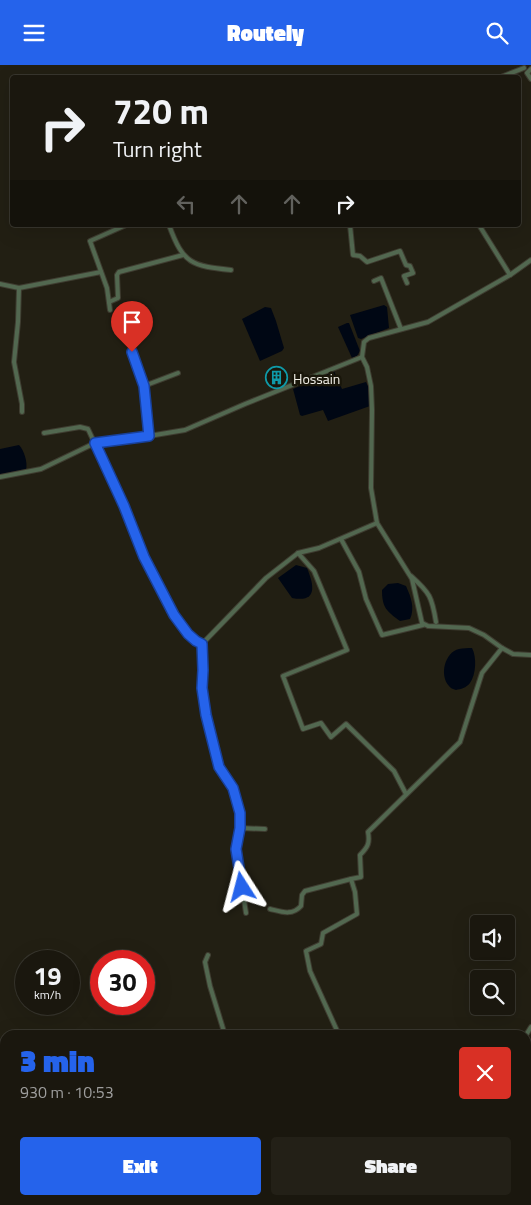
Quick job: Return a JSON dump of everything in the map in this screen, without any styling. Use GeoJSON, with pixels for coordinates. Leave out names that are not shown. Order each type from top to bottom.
{"type":"FeatureCollection","features":[{"type":"Feature","properties":{"kind":"street"},"geometry":{"type":"LineString","coordinates":[[506,75],[524,66],[531,79]]}},
{"type":"Feature","properties":{"kind":"street"},"geometry":{"type":"LineString","coordinates":[[527,73],[531,69]]}},
{"type":"Feature","properties":{"kind":"street"},"geometry":{"type":"LineString","coordinates":[[110,310],[107,288],[91,240],[121,227]]}},
{"type":"Feature","properties":{"kind":"street"},"geometry":{"type":"LineString","coordinates":[[170,227],[183,255],[193,263],[232,270]]}},
{"type":"Feature","properties":{"kind":"street"},"geometry":{"type":"LineString","coordinates":[[350,227],[353,255],[360,256],[367,262],[400,251],[406,265],[410,266],[413,273],[404,276],[407,283]]}},
{"type":"Feature","properties":{"kind":"street"},"geometry":{"type":"LineString","coordinates":[[480,227],[510,275]]}},
{"type":"Feature","properties":{"kind":"street"},"geometry":{"type":"LineString","coordinates":[[109,302],[118,298],[117,275],[119,272],[183,255]]}},
{"type":"Feature","properties":{"kind":"street"},"geometry":{"type":"LineString","coordinates":[[436,622],[433,604],[428,591],[410,575],[377,523],[370,488],[372,409],[371,386],[367,367],[362,357],[364,342],[369,338],[428,322],[510,275],[531,260]]}},
{"type":"Feature","properties":{"kind":"street"},"geometry":{"type":"LineString","coordinates":[[0,284],[19,288],[101,272]]}},
{"type":"Feature","properties":{"kind":"street"},"geometry":{"type":"LineString","coordinates":[[374,281],[381,278],[401,329]]}},
{"type":"Feature","properties":{"kind":"street"},"geometry":{"type":"LineString","coordinates":[[19,288],[14,362],[22,412]]}},
{"type":"Feature","properties":{"kind":"street"},"geometry":{"type":"LineString","coordinates":[[132,352],[144,386],[149,436]]}},
{"type":"Feature","properties":{"kind":"street"},"geometry":{"type":"LineString","coordinates":[[0,477],[41,469],[95,443],[186,430],[362,357]]}},
{"type":"Feature","properties":{"kind":"street"},"geometry":{"type":"LineString","coordinates":[[144,386],[178,373]]}},
{"type":"Feature","properties":{"kind":"street"},"geometry":{"type":"LineString","coordinates":[[44,433],[84,427],[88,429],[124,506],[144,557],[174,615],[188,634],[202,644]]}},
{"type":"Feature","properties":{"kind":"street"},"geometry":{"type":"LineString","coordinates":[[246,913],[236,849],[240,828],[240,813],[233,788],[219,767],[206,715],[202,688],[202,644],[266,578],[298,553],[319,548],[377,523]]}},
{"type":"Feature","properties":{"kind":"street"},"geometry":{"type":"LineString","coordinates":[[341,539],[358,572],[366,599],[382,635],[423,625],[469,628],[484,635],[502,649],[513,654],[531,655]]}},
{"type":"Feature","properties":{"kind":"street"},"geometry":{"type":"LineString","coordinates":[[298,553],[314,571],[347,651],[283,676],[303,729],[321,723],[331,737],[346,724],[394,771],[406,794]]}},
{"type":"Feature","properties":{"kind":"street"},"geometry":{"type":"LineString","coordinates":[[410,575],[423,625]]}},
{"type":"Feature","properties":{"kind":"street"},"geometry":{"type":"LineString","coordinates":[[270,909],[286,913],[295,911],[301,906],[302,895],[305,891],[361,877],[360,855],[368,847],[370,841],[368,832],[460,742],[482,673],[502,649]]}},
{"type":"Feature","properties":{"kind":"street"},"geometry":{"type":"LineString","coordinates":[[240,828],[265,829]]}},
{"type":"Feature","properties":{"kind":"street"},"geometry":{"type":"LineString","coordinates":[[337,1030],[310,971],[306,951],[321,945],[323,933],[357,914],[355,892],[351,879]]}},
{"type":"Feature","properties":{"kind":"street"},"geometry":{"type":"LineString","coordinates":[[208,955],[205,962],[223,1030]]}},
{"type":"Feature","properties":{"kind":"shaded area"},"geometry":{"type":"Polygon","coordinates":[[[384,305],[387,307],[389,328],[361,339],[358,338],[350,315],[384,305]]]}},
{"type":"Feature","properties":{"kind":"shaded area"},"geometry":{"type":"Polygon","coordinates":[[[265,307],[271,308],[284,348],[282,351],[260,361],[242,319],[265,307]]]}},
{"type":"Feature","properties":{"kind":"shaded area"},"geometry":{"type":"Polygon","coordinates":[[[349,323],[360,351],[357,356],[352,358],[338,327],[349,323]]]}},
{"type":"Feature","properties":{"kind":"shaded area"},"geometry":{"type":"Polygon","coordinates":[[[334,371],[342,389],[366,382],[370,390],[370,406],[328,421],[323,410],[300,415],[293,389],[334,371]]]}},
{"type":"Feature","properties":{"kind":"shaded area"},"geometry":{"type":"Polygon","coordinates":[[[19,445],[25,457],[26,470],[0,475],[0,449],[19,445]]]}},
{"type":"Feature","properties":{"kind":"shaded area"},"geometry":{"type":"Polygon","coordinates":[[[296,565],[307,568],[309,574],[312,591],[306,598],[292,598],[278,578],[296,565]]]}},
{"type":"Feature","properties":{"kind":"shaded area"},"geometry":{"type":"Polygon","coordinates":[[[398,583],[406,586],[411,598],[412,607],[410,619],[400,621],[386,608],[382,596],[382,590],[388,584],[398,583]]]}},
{"type":"Feature","properties":{"kind":"shaded area"},"geometry":{"type":"Polygon","coordinates":[[[472,648],[475,671],[472,680],[463,688],[456,690],[449,687],[444,676],[447,659],[454,651],[472,648]]]}},
{"type":"Feature","properties":{"kind":"place","name":"Hossain"},"geometry":{"type":"Point","coordinates":[277,378]}},
{"type":"Feature","properties":{"kind":"route"},"geometry":{"type":"LineString","coordinates":[[132,352],[144,386],[149,436],[95,443],[124,506],[144,557],[174,615],[181,627],[202,644],[202,688],[206,715],[219,767],[230,781],[240,813],[240,828],[236,849],[242,887]]}}]}
